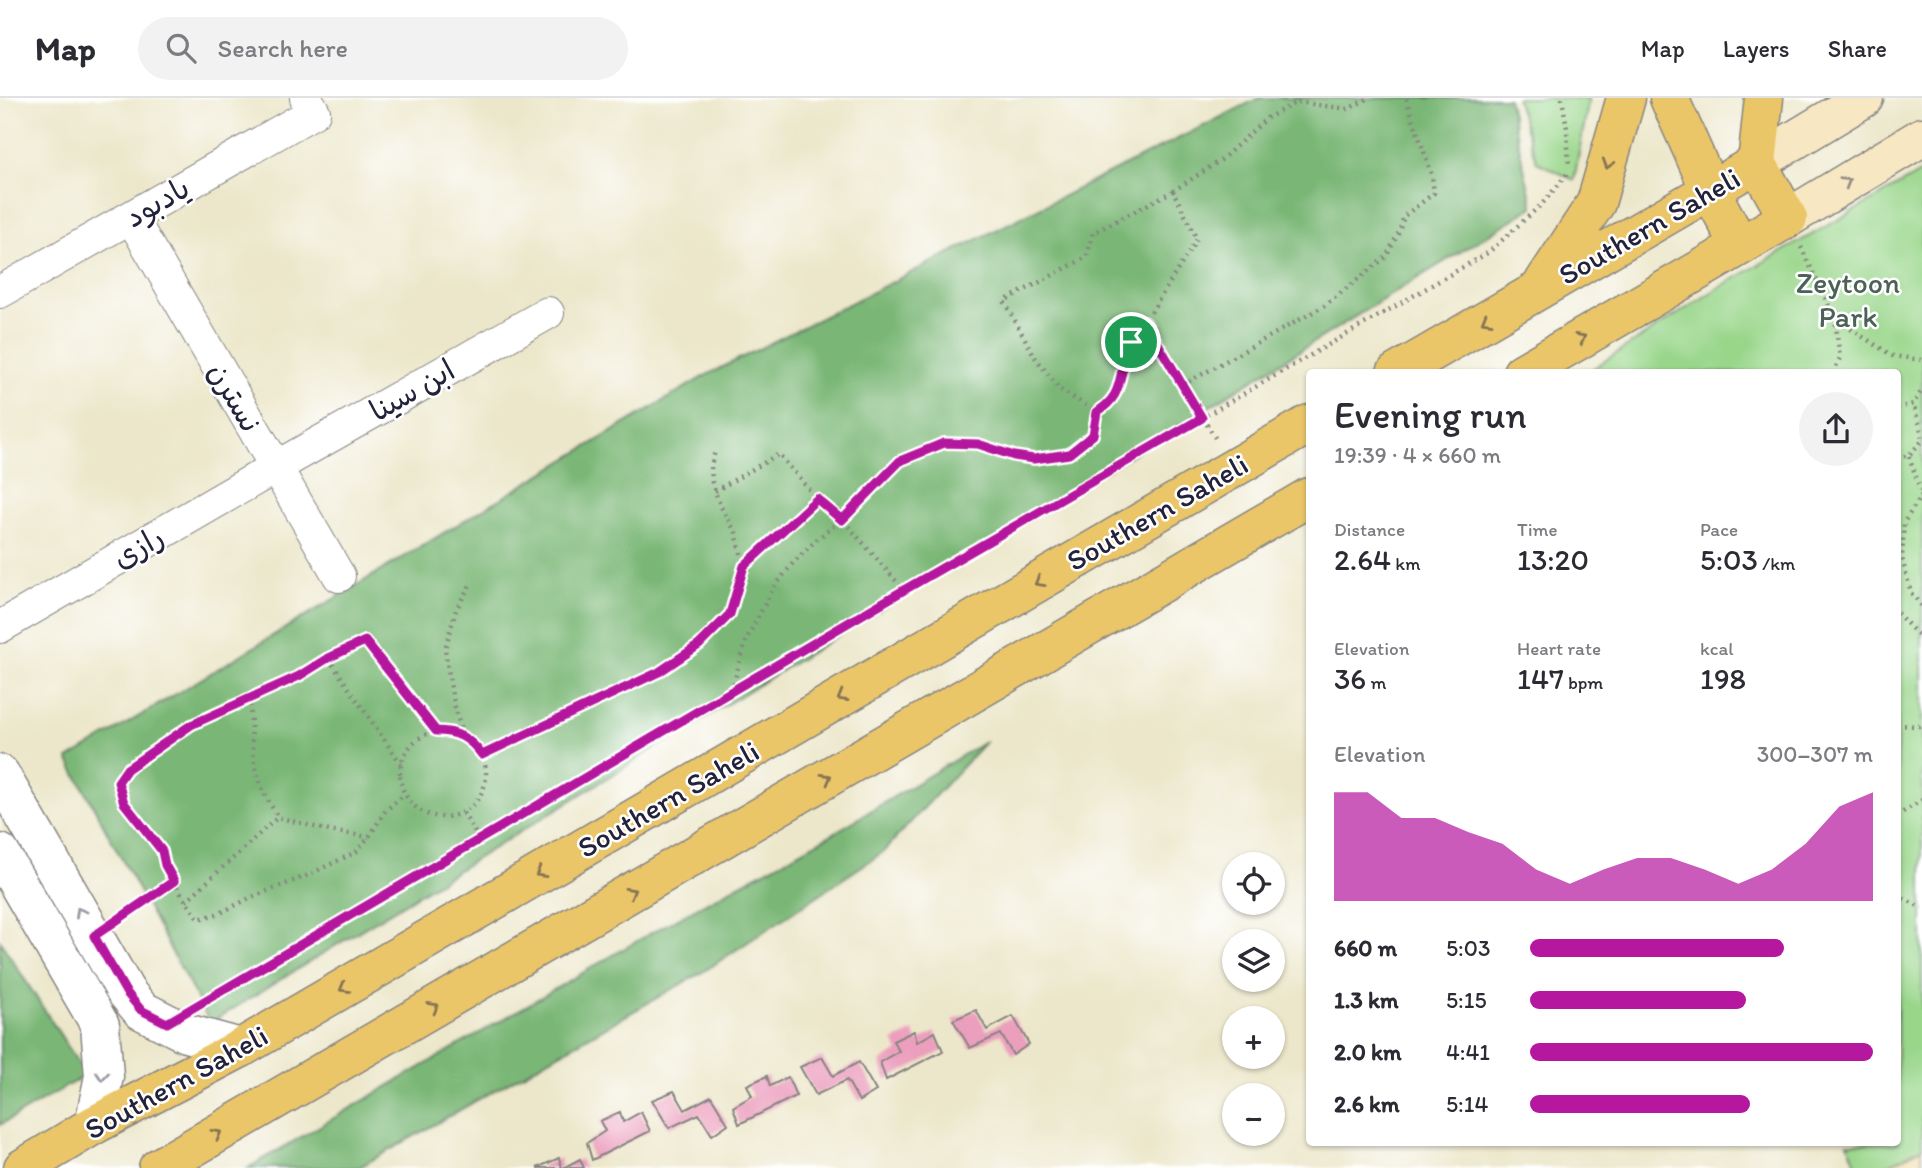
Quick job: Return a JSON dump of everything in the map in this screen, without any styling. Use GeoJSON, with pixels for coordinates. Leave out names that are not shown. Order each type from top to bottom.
{"type":"FeatureCollection","features":[{"type":"Feature","properties":{"kind":"main road"},"geometry":{"type":"LineString","coordinates":[[1539,289],[1596,203],[1626,98]]}},
{"type":"Feature","properties":{"kind":"main road"},"geometry":{"type":"LineString","coordinates":[[1669,98],[1710,190],[1740,246]]}},
{"type":"Feature","properties":{"kind":"main road"},"geometry":{"type":"LineString","coordinates":[[1764,98],[1757,163],[1788,218],[1922,137]]}},
{"type":"Feature","properties":{"kind":"main road"},"geometry":{"type":"LineString","coordinates":[[1757,163],[1864,98]]}},
{"type":"Feature","properties":{"kind":"main road","name":"Southern Saheli"},"geometry":{"type":"LineString","coordinates":[[1403,369],[1757,163]]}},
{"type":"Feature","properties":{"kind":"main road","name":"Southern Saheli"},"geometry":{"type":"LineString","coordinates":[[1529,369],[1788,218]]}},
{"type":"Feature","properties":{"kind":"main road","name":"Southern Saheli"},"geometry":{"type":"LineString","coordinates":[[23,1168],[94,1125],[241,1048],[1306,426]]}},
{"type":"Feature","properties":{"kind":"main road","name":"Southern Saheli"},"geometry":{"type":"LineString","coordinates":[[158,1168],[1306,499]]}},
{"type":"Feature","properties":{"kind":"street","name":"یادبود"},"geometry":{"type":"LineString","coordinates":[[0,292],[131,217],[310,105]]}},
{"type":"Feature","properties":{"kind":"street","name":"نسترن"},"geometry":{"type":"LineString","coordinates":[[131,217],[339,576]]}},
{"type":"Feature","properties":{"kind":"street","name":"ابن سینا"},"geometry":{"type":"LineString","coordinates":[[276,467],[548,313]]}},
{"type":"Feature","properties":{"kind":"street","name":"رازی"},"geometry":{"type":"LineString","coordinates":[[0,628],[276,467]]}},
{"type":"Feature","properties":{"kind":"street"},"geometry":{"type":"LineString","coordinates":[[0,774],[126,992],[154,1017],[186,1033],[241,1048]]}},
{"type":"Feature","properties":{"kind":"street"},"geometry":{"type":"LineString","coordinates":[[0,853],[100,1025],[104,1076],[94,1125]]}},
{"type":"Feature","properties":{"kind":"street"},"geometry":{"type":"LineString","coordinates":[[100,1025],[114,1030],[131,1025],[138,1018],[154,1017]]}},
{"type":"Feature","properties":{"kind":"path"},"geometry":{"type":"LineString","coordinates":[[1097,412],[1059,389],[1035,357],[1004,301],[1087,257],[1093,233],[1173,191],[1221,160],[1267,118],[1297,102],[1348,109],[1369,98]]}},
{"type":"Feature","properties":{"kind":"path"},"geometry":{"type":"LineString","coordinates":[[1183,385],[1324,306],[1386,257],[1404,216],[1434,193],[1432,176],[1405,98]]}},
{"type":"Feature","properties":{"kind":"path"},"geometry":{"type":"LineString","coordinates":[[154,1017],[479,839],[1489,252],[1543,203],[1569,172],[1567,128],[1562,98]]}},
{"type":"Feature","properties":{"kind":"path"},"geometry":{"type":"LineString","coordinates":[[732,691],[747,638],[773,589],[801,555],[842,520],[900,461],[944,443],[978,444],[1014,456],[1034,459],[1069,454],[1093,435],[1097,412],[1110,404],[1119,387],[1131,342],[1197,239],[1173,191]]}},
{"type":"Feature","properties":{"kind":"path"},"geometry":{"type":"LineString","coordinates":[[1788,218],[1835,318],[1840,358],[1835,369]]}},
{"type":"Feature","properties":{"kind":"path"},"geometry":{"type":"LineString","coordinates":[[1835,318],[1893,356],[1922,360]]}},
{"type":"Feature","properties":{"kind":"path"},"geometry":{"type":"LineString","coordinates":[[1145,322],[1233,468]]}},
{"type":"Feature","properties":{"kind":"path"},"geometry":{"type":"LineString","coordinates":[[1901,407],[1913,404],[1922,390]]}},
{"type":"Feature","properties":{"kind":"path"},"geometry":{"type":"LineString","coordinates":[[1901,457],[1909,455],[1922,441],[1913,404]]}},
{"type":"Feature","properties":{"kind":"path"},"geometry":{"type":"LineString","coordinates":[[482,755],[659,672],[699,645],[730,614],[744,566],[736,533],[720,505],[712,483],[711,466],[715,451]]}},
{"type":"Feature","properties":{"kind":"path"},"geometry":{"type":"LineString","coordinates":[[715,491],[779,454],[817,499],[842,520],[904,590]]}},
{"type":"Feature","properties":{"kind":"path"},"geometry":{"type":"LineString","coordinates":[[1909,455],[1922,495],[1904,523],[1902,558],[1911,593],[1922,606]]}},
{"type":"Feature","properties":{"kind":"path"},"geometry":{"type":"LineString","coordinates":[[744,566],[817,499]]}},
{"type":"Feature","properties":{"kind":"path"},"geometry":{"type":"LineString","coordinates":[[463,736],[452,695],[445,649],[456,610],[471,583]]}},
{"type":"Feature","properties":{"kind":"path"},"geometry":{"type":"LineString","coordinates":[[1901,617],[1922,637]]}},
{"type":"Feature","properties":{"kind":"path"},"geometry":{"type":"LineString","coordinates":[[404,794],[386,810],[356,852],[306,876],[252,897],[220,914],[199,919],[165,865],[162,851],[124,803],[118,782],[127,769],[191,725],[299,676],[328,658],[365,641],[436,731]]}},
{"type":"Feature","properties":{"kind":"path"},"geometry":{"type":"LineString","coordinates":[[328,658],[401,764]]}},
{"type":"Feature","properties":{"kind":"path"},"geometry":{"type":"LineString","coordinates":[[250,698],[251,732],[257,769],[262,790],[278,817],[329,831],[369,837]]}},
{"type":"Feature","properties":{"kind":"path"},"geometry":{"type":"LineString","coordinates":[[1901,725],[1922,724]]}},
{"type":"Feature","properties":{"kind":"path"},"geometry":{"type":"LineString","coordinates":[[436,731],[449,731],[474,744],[482,755],[486,781],[482,794],[474,805],[463,813],[436,817],[423,813],[412,806],[404,794],[400,782],[401,764],[412,744],[423,736],[436,731]]}},
{"type":"Feature","properties":{"kind":"path"},"geometry":{"type":"LineString","coordinates":[[1901,813],[1922,800]]}},
{"type":"Feature","properties":{"kind":"path"},"geometry":{"type":"LineString","coordinates":[[463,813],[479,839]]}},
{"type":"Feature","properties":{"kind":"path"},"geometry":{"type":"LineString","coordinates":[[186,901],[278,817]]}},
{"type":"Feature","properties":{"kind":"path"},"geometry":{"type":"LineString","coordinates":[[94,936],[174,881]]}},
{"type":"Feature","properties":{"kind":"path"},"geometry":{"type":"LineString","coordinates":[[1901,897],[1922,908]]}},
{"type":"Feature","properties":{"kind":"green space"},"geometry":{"type":"Polygon","coordinates":[[[1259,98],[1508,98],[1533,207],[210,1023],[68,759],[703,377],[1259,98]]]}},
{"type":"Feature","properties":{"kind":"green space"},"geometry":{"type":"Polygon","coordinates":[[[1516,98],[1589,98],[1574,180],[1537,162],[1516,98]]]}},
{"type":"Feature","properties":{"kind":"green space","name":"Zeytoon Park"},"geometry":{"type":"Polygon","coordinates":[[[1922,172],[1922,1148],[1882,1168],[1858,1168],[1849,1146],[1901,1146],[1901,369],[1592,369],[1718,288],[1922,172]]]}},
{"type":"Feature","properties":{"kind":"green space"},"geometry":{"type":"Polygon","coordinates":[[[986,741],[883,852],[706,970],[358,1168],[248,1168],[656,930],[829,836],[986,741]]]}},
{"type":"Feature","properties":{"kind":"green space"},"geometry":{"type":"Polygon","coordinates":[[[0,941],[86,1075],[0,1125],[0,941]]]}},
{"type":"Feature","properties":{"kind":"sand"},"geometry":{"type":"Polygon","coordinates":[[[1922,1148],[1922,1168],[1882,1168],[1922,1148]]]}},
{"type":"Feature","properties":{"kind":"building"},"geometry":{"type":"Polygon","coordinates":[[[976,1010],[987,1030],[1013,1016],[1029,1044],[1013,1055],[1001,1034],[970,1048],[953,1020],[976,1010]]]}},
{"type":"Feature","properties":{"kind":"building"},"geometry":{"type":"Polygon","coordinates":[[[914,1031],[917,1042],[935,1032],[943,1051],[886,1080],[880,1062],[899,1051],[893,1041],[914,1031]]]}},
{"type":"Feature","properties":{"kind":"building"},"geometry":{"type":"Polygon","coordinates":[[[822,1057],[833,1076],[859,1062],[876,1091],[859,1101],[847,1080],[816,1095],[800,1067],[822,1057]]]}},
{"type":"Feature","properties":{"kind":"building"},"geometry":{"type":"Polygon","coordinates":[[[767,1076],[770,1086],[788,1077],[796,1096],[739,1124],[733,1107],[752,1096],[747,1085],[767,1076]]]}},
{"type":"Feature","properties":{"kind":"building"},"geometry":{"type":"Polygon","coordinates":[[[674,1091],[685,1110],[711,1096],[728,1124],[712,1135],[699,1114],[669,1128],[652,1100],[674,1091]]]}},
{"type":"Feature","properties":{"kind":"building"},"geometry":{"type":"Polygon","coordinates":[[[620,1112],[623,1122],[641,1112],[650,1131],[592,1160],[587,1143],[605,1131],[600,1121],[620,1112]]]}},
{"type":"Feature","properties":{"kind":"building"},"geometry":{"type":"Polygon","coordinates":[[[559,1158],[562,1168],[537,1168],[559,1158]]]}},
{"type":"Feature","properties":{"kind":"building"},"geometry":{"type":"Polygon","coordinates":[[[580,1159],[584,1168],[563,1168],[580,1159]]]}},
{"type":"Feature","properties":{"kind":"route"},"geometry":{"type":"LineString","coordinates":[[1145,322],[1202,418],[167,1023],[141,1010],[126,992],[94,936],[174,881],[165,865],[162,851],[124,803],[118,782],[127,769],[191,725],[299,676],[328,658],[365,641],[436,731],[449,731],[463,736],[474,744],[482,755],[659,672],[699,645],[730,614],[744,566],[817,499],[842,520],[900,461],[944,443],[978,444],[1014,456],[1034,459],[1069,454],[1093,435],[1097,412],[1110,404],[1119,387],[1131,342],[1145,322]]}}]}
